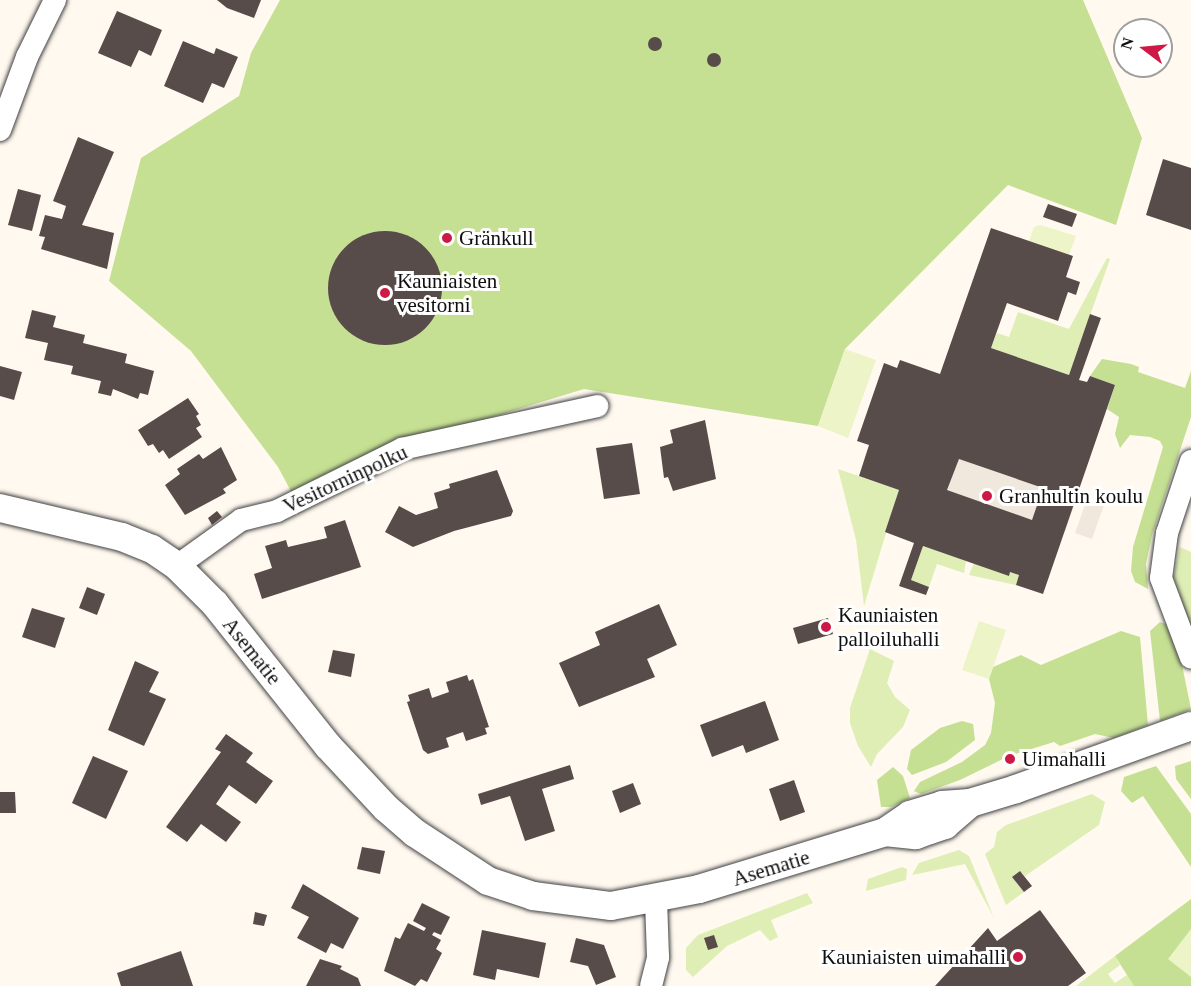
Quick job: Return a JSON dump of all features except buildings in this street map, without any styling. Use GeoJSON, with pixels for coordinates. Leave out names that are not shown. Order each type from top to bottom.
{"type":"FeatureCollection","features":[{"type":"Feature","properties":{"kind":"street"},"geometry":{"type":"LineString","coordinates":[[0,130],[27,57],[55,0]]}},
{"type":"Feature","properties":{"kind":"street","name":"Vesitorninpolku"},"geometry":{"type":"LineString","coordinates":[[177,566],[241,520],[277,511],[402,449],[597,406]]}},
{"type":"Feature","properties":{"kind":"street"},"geometry":{"type":"LineString","coordinates":[[1191,461],[1167,533],[1161,579],[1191,658]]}},
{"type":"Feature","properties":{"kind":"street","name":"Asematie"},"geometry":{"type":"LineString","coordinates":[[0,508],[122,537],[152,549],[177,566],[214,604],[361,782],[415,833],[464,864],[573,889],[656,899],[885,832],[910,815],[942,805],[970,803],[1191,726]]}},
{"type":"Feature","properties":{"kind":"street"},"geometry":{"type":"LineString","coordinates":[[651,986],[658,957],[656,899]]}},
{"type":"Feature","properties":{"kind":"green space"},"geometry":{"type":"Polygon","coordinates":[[[280,0],[1083,0],[1113,70],[1113,78],[1116,78],[1142,138],[1116,225],[1008,185],[845,349],[818,426],[584,389],[398,446],[293,495],[278,467],[191,351],[109,281],[141,158],[239,96],[251,53],[280,0]]]}},
{"type":"Feature","properties":{"kind":"green space"},"geometry":{"type":"Polygon","coordinates":[[[1040,225],[1076,236],[1069,255],[1029,241],[1034,227],[1040,225]]]}},
{"type":"Feature","properties":{"kind":"green space"},"geometry":{"type":"Polygon","coordinates":[[[1107,258],[1110,259],[1069,375],[991,348],[997,333],[1009,337],[1018,312],[1069,329],[1107,258]]]}},
{"type":"Feature","properties":{"kind":"green space"},"geometry":{"type":"Polygon","coordinates":[[[845,349],[876,360],[848,438],[818,426],[845,349]]]}},
{"type":"Feature","properties":{"kind":"green space"},"geometry":{"type":"Polygon","coordinates":[[[1102,359],[1131,364],[1139,367],[1138,372],[1185,388],[1191,371],[1191,417],[1152,535],[1146,564],[1148,589],[1135,582],[1131,571],[1133,547],[1163,447],[1160,441],[1150,437],[1130,435],[1120,448],[1115,434],[1119,417],[1107,409],[1115,385],[1090,376],[1102,359]]]}},
{"type":"Feature","properties":{"kind":"green space"},"geometry":{"type":"Polygon","coordinates":[[[838,469],[899,490],[864,606],[856,540],[838,469]]]}},
{"type":"Feature","properties":{"kind":"green space"},"geometry":{"type":"Polygon","coordinates":[[[923,546],[966,561],[964,573],[937,564],[929,587],[911,580],[923,546]]]}},
{"type":"Feature","properties":{"kind":"green space"},"geometry":{"type":"Polygon","coordinates":[[[1180,547],[1191,552],[1191,636],[1171,588],[1180,547]]]}},
{"type":"Feature","properties":{"kind":"green space"},"geometry":{"type":"Polygon","coordinates":[[[974,563],[1009,575],[1010,572],[1019,575],[1016,585],[969,575],[974,563]]]}},
{"type":"Feature","properties":{"kind":"green space"},"geometry":{"type":"Polygon","coordinates":[[[979,621],[1006,630],[989,679],[962,670],[979,621]]]}},
{"type":"Feature","properties":{"kind":"green space"},"geometry":{"type":"Polygon","coordinates":[[[1160,622],[1166,624],[1182,665],[1191,709],[1160,721],[1150,631],[1160,622]]]}},
{"type":"Feature","properties":{"kind":"green space"},"geometry":{"type":"Polygon","coordinates":[[[1121,631],[1140,637],[1148,725],[1114,738],[1095,734],[1060,746],[1054,742],[1009,756],[960,780],[921,794],[914,791],[920,782],[962,762],[985,745],[991,733],[995,703],[989,679],[993,667],[1021,655],[1041,665],[1121,631]]]}},
{"type":"Feature","properties":{"kind":"green space"},"geometry":{"type":"Polygon","coordinates":[[[870,649],[894,661],[887,683],[895,697],[910,710],[903,727],[877,754],[871,767],[858,746],[850,723],[850,708],[870,649]]]}},
{"type":"Feature","properties":{"kind":"green space"},"geometry":{"type":"Polygon","coordinates":[[[962,721],[973,724],[975,740],[946,762],[912,775],[907,769],[911,750],[940,728],[962,721]]]}},
{"type":"Feature","properties":{"kind":"green space"},"geometry":{"type":"Polygon","coordinates":[[[1191,761],[1191,799],[1176,779],[1175,766],[1191,761]]]}},
{"type":"Feature","properties":{"kind":"green space"},"geometry":{"type":"Polygon","coordinates":[[[1156,766],[1191,814],[1191,867],[1143,796],[1132,803],[1121,791],[1124,777],[1156,766]]]}},
{"type":"Feature","properties":{"kind":"green space"},"geometry":{"type":"Polygon","coordinates":[[[893,767],[903,776],[910,798],[891,807],[881,807],[877,780],[893,767]]]}},
{"type":"Feature","properties":{"kind":"green space"},"geometry":{"type":"Polygon","coordinates":[[[1092,794],[1105,802],[1099,825],[1025,876],[1020,871],[1012,877],[1024,892],[1006,905],[985,854],[994,847],[997,832],[1006,825],[1092,794]]]}},
{"type":"Feature","properties":{"kind":"green space"},"geometry":{"type":"Polygon","coordinates":[[[959,850],[969,856],[994,918],[965,864],[912,875],[919,863],[959,850]]]}},
{"type":"Feature","properties":{"kind":"green space"},"geometry":{"type":"Polygon","coordinates":[[[902,867],[907,869],[906,880],[866,891],[868,879],[902,867]]]}},
{"type":"Feature","properties":{"kind":"green space"},"geometry":{"type":"Polygon","coordinates":[[[807,893],[813,903],[771,920],[778,937],[770,941],[760,930],[727,946],[693,977],[686,970],[686,948],[698,935],[807,893]]]}},
{"type":"Feature","properties":{"kind":"green space"},"geometry":{"type":"Polygon","coordinates":[[[1191,899],[1191,986],[1134,986],[1115,956],[1191,899]]]}},
{"type":"Feature","properties":{"kind":"green space"},"geometry":{"type":"Polygon","coordinates":[[[1191,929],[1191,977],[1168,959],[1191,929]]]}},
{"type":"Feature","properties":{"kind":"green space"},"geometry":{"type":"Polygon","coordinates":[[[1115,956],[1120,965],[1108,974],[1115,983],[1127,975],[1134,986],[1076,986],[1115,956]]]}},
{"type":"Feature","properties":{"kind":"shaded area"},"geometry":{"type":"Polygon","coordinates":[[[959,459],[1076,499],[1065,532],[947,490],[959,459]]]}},
{"type":"Feature","properties":{"kind":"shaded area"},"geometry":{"type":"Polygon","coordinates":[[[1087,499],[1104,505],[1092,539],[1075,533],[1087,499]]]}},
{"type":"Feature","properties":{"kind":"place","name":"Gränkull"},"geometry":{"type":"Point","coordinates":[447,238]}},
{"type":"Feature","properties":{"kind":"place","name":"Kauniaisten vesitorni"},"geometry":{"type":"Point","coordinates":[385,293]}},
{"type":"Feature","properties":{"kind":"place","name":"Granhultin koulu"},"geometry":{"type":"Point","coordinates":[987,496]}},
{"type":"Feature","properties":{"kind":"place","name":"Kauniaisten palloiluhalli"},"geometry":{"type":"Point","coordinates":[826,627]}},
{"type":"Feature","properties":{"kind":"place","name":"Uimahalli"},"geometry":{"type":"Point","coordinates":[1010,759]}},
{"type":"Feature","properties":{"kind":"place","name":"Kauniaisten uimahalli"},"geometry":{"type":"Point","coordinates":[1018,957]}}]}
